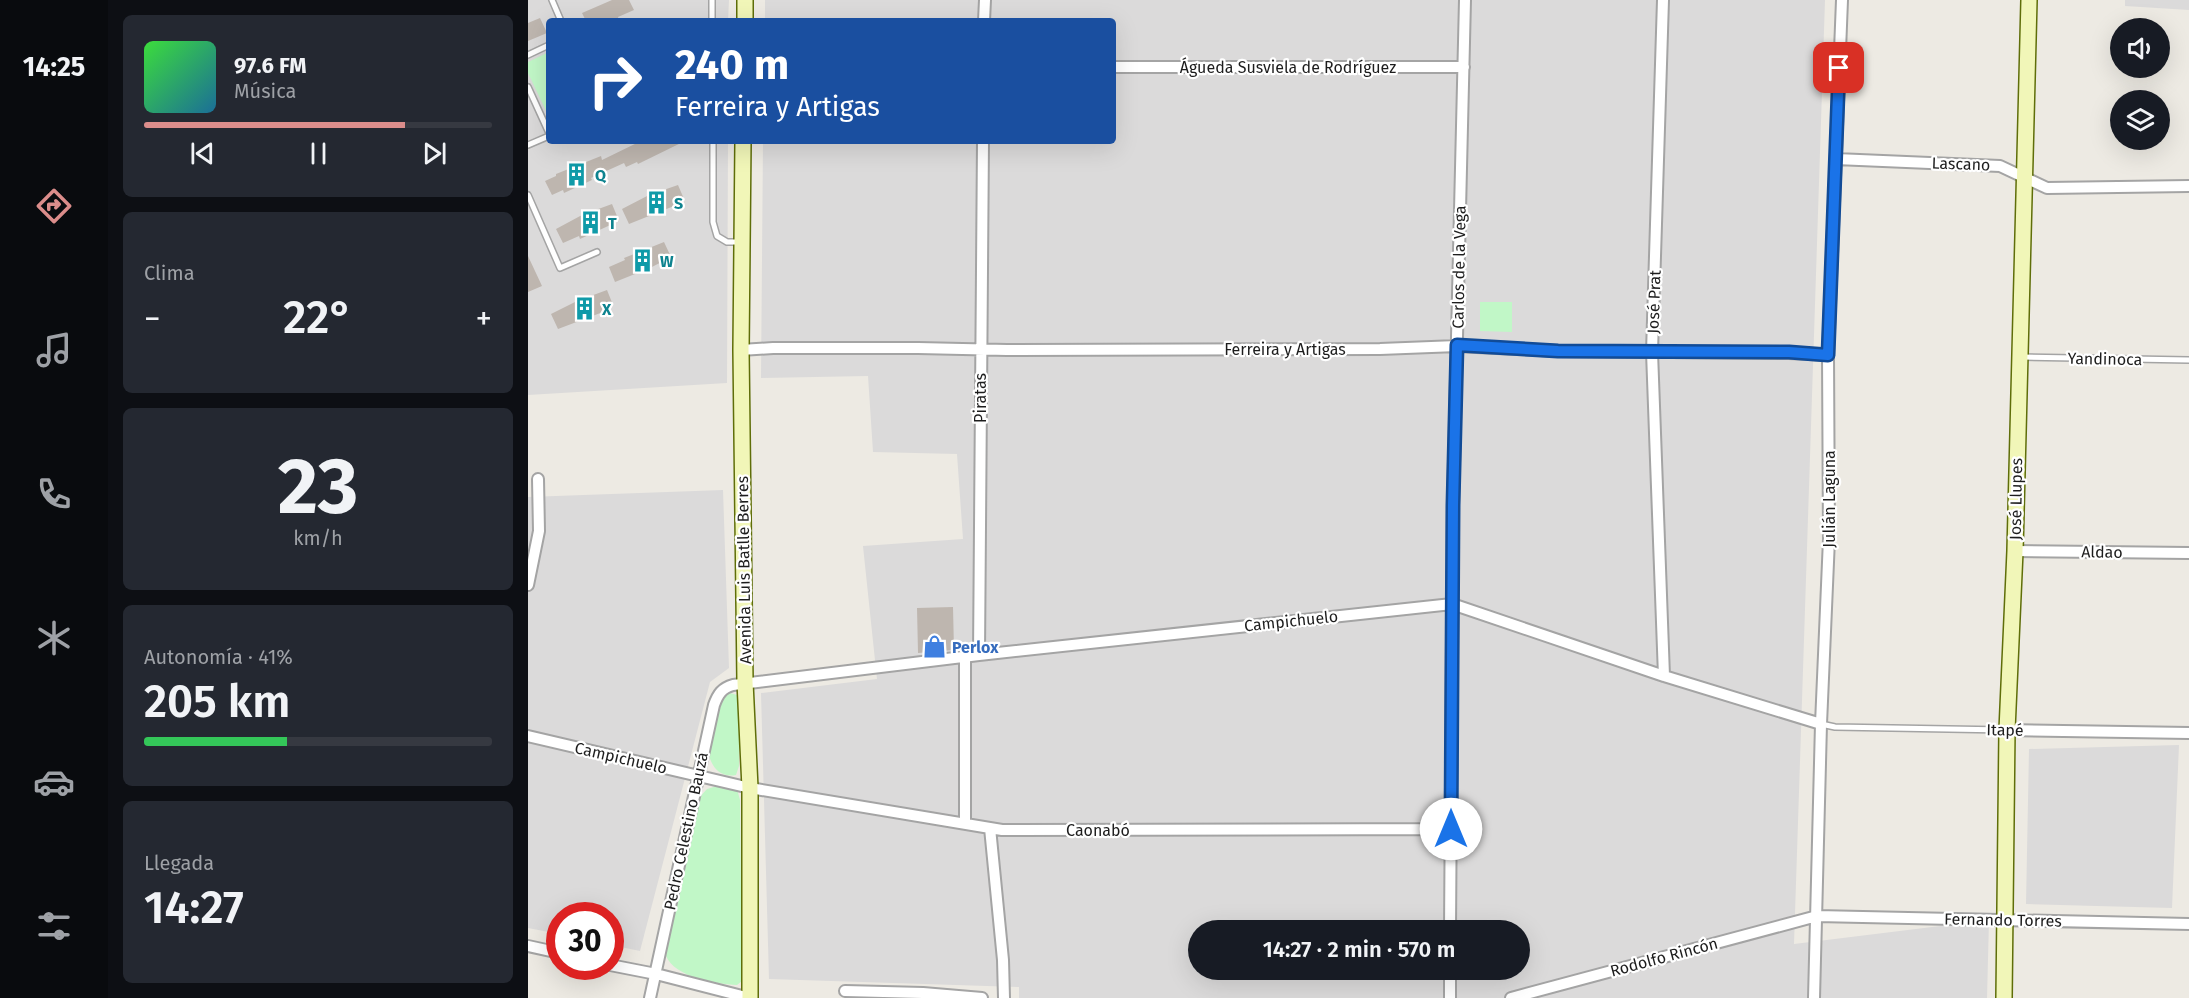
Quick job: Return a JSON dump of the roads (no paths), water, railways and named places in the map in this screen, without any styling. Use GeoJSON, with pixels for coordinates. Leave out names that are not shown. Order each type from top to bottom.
{"type":"FeatureCollection","features":[{"type":"Feature","properties":{"kind":"street"},"geometry":{"type":"LineString","coordinates":[[745,0],[745,18]]}},
{"type":"Feature","properties":{"kind":"street"},"geometry":{"type":"LineString","coordinates":[[984,18],[985,0]]}},
{"type":"Feature","properties":{"kind":"street","name":"Carlos de la Vega"},"geometry":{"type":"LineString","coordinates":[[1450,920],[1452,604],[1466,0]]}},
{"type":"Feature","properties":{"kind":"street","name":"José Prat"},"geometry":{"type":"LineString","coordinates":[[1663,0],[1652,352],[1664,676]]}},
{"type":"Feature","properties":{"kind":"street","name":"Julián Laguna"},"geometry":{"type":"LineString","coordinates":[[1814,998],[1821,724],[1829,539],[1828,355],[1842,0]]}},
{"type":"Feature","properties":{"kind":"street","name":"José Llupes"},"geometry":{"type":"LineString","coordinates":[[2004,998],[2007,730],[2015,551],[2029,0]]}},
{"type":"Feature","properties":{"kind":"street","name":"Águeda Susviela de Rodríguez"},"geometry":{"type":"LineString","coordinates":[[1116,67],[1464,67]]}},
{"type":"Feature","properties":{"kind":"street","name":"Avenida Luis Batlle Berres"},"geometry":{"type":"LineString","coordinates":[[743,144],[741,350],[745,682],[750,788],[751,998]]}},
{"type":"Feature","properties":{"kind":"street","name":"Piratas"},"geometry":{"type":"LineString","coordinates":[[979,655],[983,144]]}},
{"type":"Feature","properties":{"kind":"street","name":"Lascano"},"geometry":{"type":"LineString","coordinates":[[1836,159],[2000,166],[2047,188],[2189,186]]}},
{"type":"Feature","properties":{"kind":"street","name":"Ferreira y Artigas"},"geometry":{"type":"LineString","coordinates":[[741,350],[773,348],[1380,349],[1457,345],[1518,350],[1789,352],[1828,355]]}},
{"type":"Feature","properties":{"kind":"street"},"geometry":{"type":"LineString","coordinates":[[528,585],[539,531],[538,479]]}},
{"type":"Feature","properties":{"kind":"street","name":"Aldao"},"geometry":{"type":"LineString","coordinates":[[2015,551],[2189,552]]}},
{"type":"Feature","properties":{"kind":"street","name":"Campichuelo"},"geometry":{"type":"LineString","coordinates":[[745,682],[1452,604],[1664,676],[1821,724]]}},
{"type":"Feature","properties":{"kind":"street"},"geometry":{"type":"LineString","coordinates":[[964,657],[965,824]]}},
{"type":"Feature","properties":{"kind":"street","name":"Pedro Celestino Bauzá"},"geometry":{"type":"LineString","coordinates":[[650,998],[698,775],[718,695],[725,687],[745,682]]}},
{"type":"Feature","properties":{"kind":"street","name":"Itapé"},"geometry":{"type":"LineString","coordinates":[[2007,730],[2189,733]]}},
{"type":"Feature","properties":{"kind":"street","name":"Campichuelo"},"geometry":{"type":"LineString","coordinates":[[528,736],[750,788]]}},
{"type":"Feature","properties":{"kind":"street","name":"Caonabó"},"geometry":{"type":"LineString","coordinates":[[750,788],[990,828],[1451,829]]}},
{"type":"Feature","properties":{"kind":"street"},"geometry":{"type":"LineString","coordinates":[[990,828],[1003,960],[1004,998]]}},
{"type":"Feature","properties":{"kind":"street","name":"Fernando Torres"},"geometry":{"type":"LineString","coordinates":[[1816,916],[2189,924]]}},
{"type":"Feature","properties":{"kind":"street","name":"Rodolfo Rincón"},"geometry":{"type":"LineString","coordinates":[[1511,998],[1816,916]]}},
{"type":"Feature","properties":{"kind":"street"},"geometry":{"type":"LineString","coordinates":[[528,946],[546,950]]}},
{"type":"Feature","properties":{"kind":"street"},"geometry":{"type":"LineString","coordinates":[[624,968],[751,998]]}},
{"type":"Feature","properties":{"kind":"street"},"geometry":{"type":"LineString","coordinates":[[1450,980],[1450,998]]}},
{"type":"Feature","properties":{"kind":"street"},"geometry":{"type":"LineString","coordinates":[[845,991],[923,993],[982,998]]}},
{"type":"Feature","properties":{"kind":"lane"},"geometry":{"type":"LineString","coordinates":[[552,0],[560,18]]}},
{"type":"Feature","properties":{"kind":"lane"},"geometry":{"type":"LineString","coordinates":[[712,0],[712,18]]}},
{"type":"Feature","properties":{"kind":"lane"},"geometry":{"type":"LineString","coordinates":[[528,55],[546,46]]}},
{"type":"Feature","properties":{"kind":"lane"},"geometry":{"type":"LineString","coordinates":[[528,87],[546,128]]}},
{"type":"Feature","properties":{"kind":"lane"},"geometry":{"type":"LineString","coordinates":[[528,146],[546,137]]}},
{"type":"Feature","properties":{"kind":"lane"},"geometry":{"type":"LineString","coordinates":[[713,144],[712,210],[717,236],[727,242],[742,242]]}},
{"type":"Feature","properties":{"kind":"lane"},"geometry":{"type":"LineString","coordinates":[[528,195],[560,268],[597,252]]}},
{"type":"Feature","properties":{"kind":"lane","name":"Yandinoca"},"geometry":{"type":"LineString","coordinates":[[2020,357],[2189,360]]}},
{"type":"Feature","properties":{"kind":"lane","name":"Itapé"},"geometry":{"type":"LineString","coordinates":[[1821,724],[1835,727],[2007,730]]}},
{"type":"Feature","properties":{"kind":"place","name":"Q"},"geometry":{"type":"Point","coordinates":[577,175]}},
{"type":"Feature","properties":{"kind":"place","name":"S"},"geometry":{"type":"Point","coordinates":[656,203]}},
{"type":"Feature","properties":{"kind":"place","name":"T"},"geometry":{"type":"Point","coordinates":[590,223]}},
{"type":"Feature","properties":{"kind":"place","name":"W"},"geometry":{"type":"Point","coordinates":[642,261]}},
{"type":"Feature","properties":{"kind":"place","name":"X"},"geometry":{"type":"Point","coordinates":[584,309]}},
{"type":"Feature","properties":{"kind":"place","name":"Perlox"},"geometry":{"type":"Point","coordinates":[934,647]}}]}
